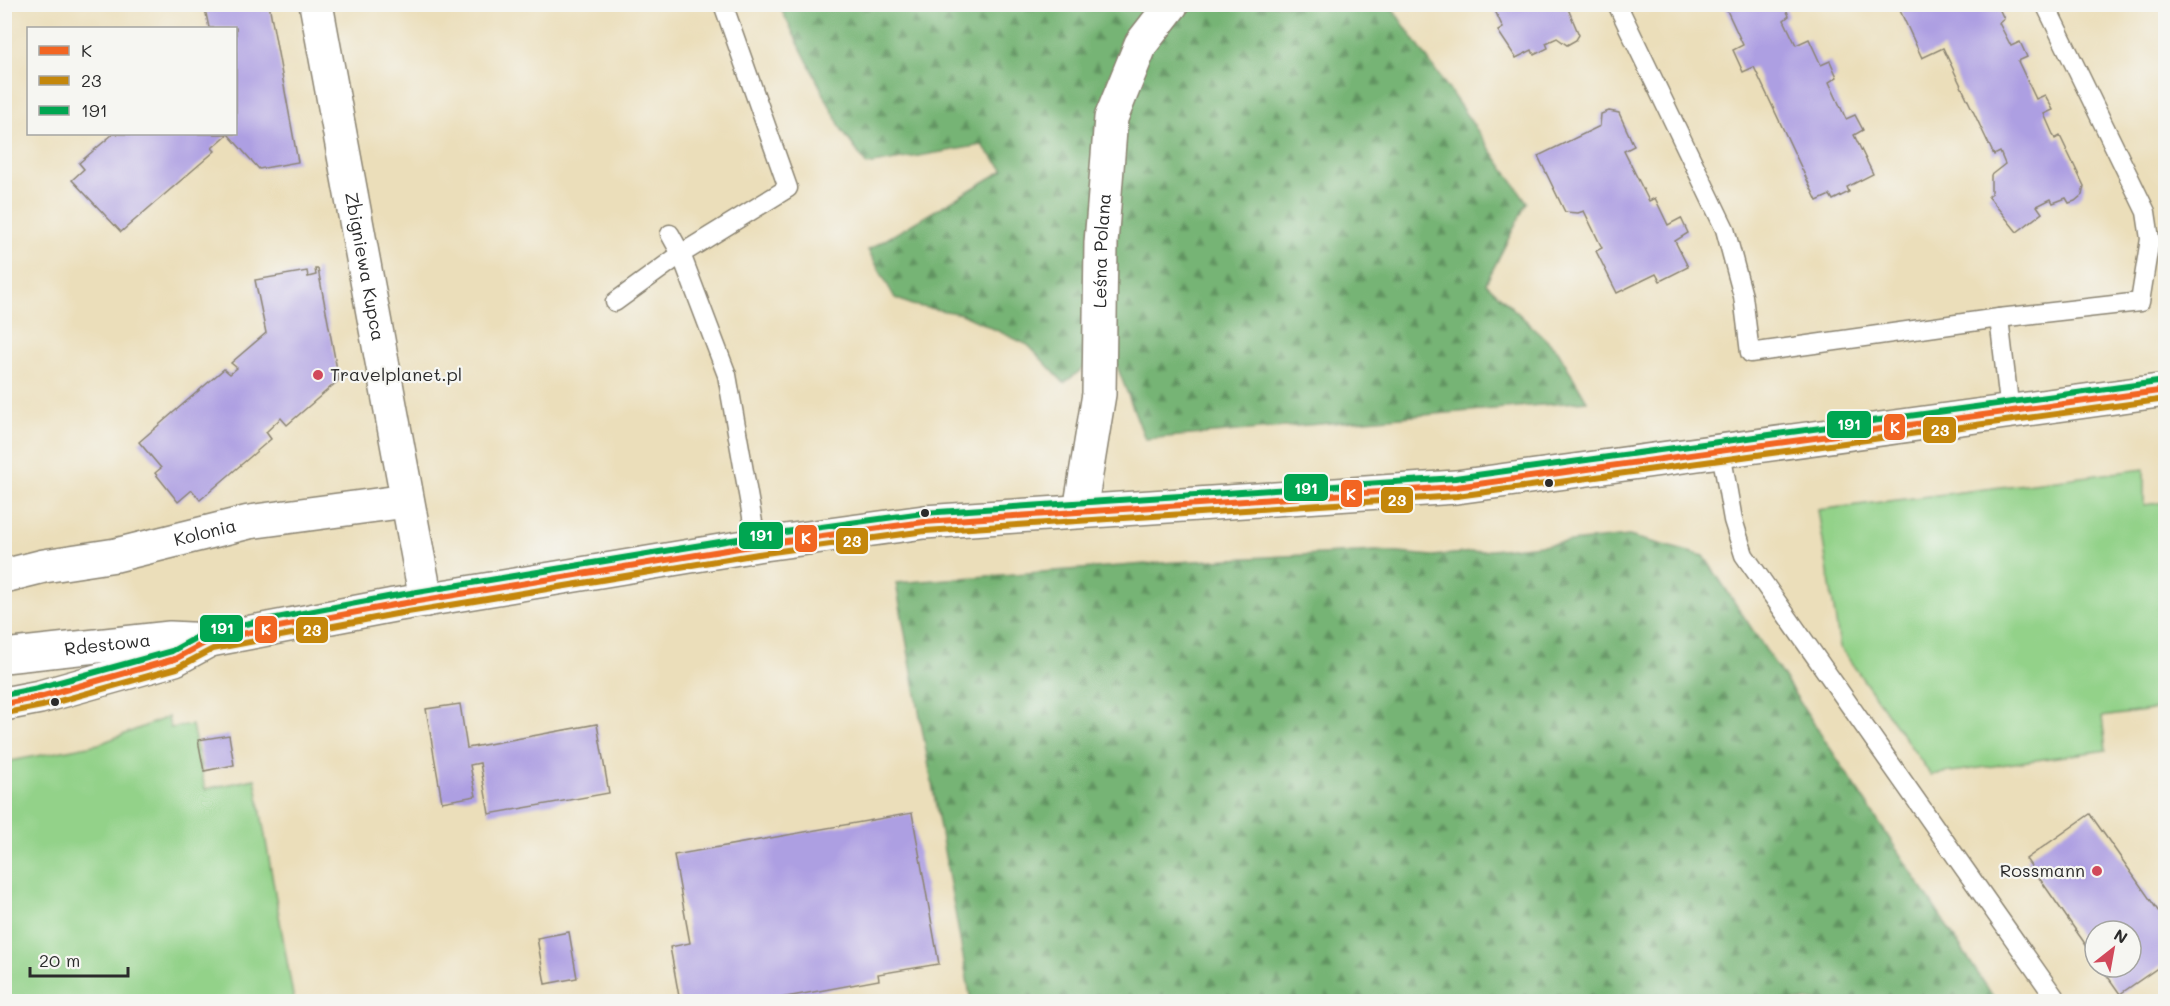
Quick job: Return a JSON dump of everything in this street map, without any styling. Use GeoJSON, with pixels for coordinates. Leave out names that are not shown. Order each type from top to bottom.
{"type":"FeatureCollection","features":[{"type":"Feature","properties":{"kind":"street","name":"Zbigniewa Kupca"},"geometry":{"type":"LineString","coordinates":[[316,4],[426,600]]}},
{"type":"Feature","properties":{"kind":"street","name":"Leśna Polana"},"geometry":{"type":"LineString","coordinates":[[1080,511],[1099,394],[1101,243],[1111,118],[1141,44],[1172,4]]}},
{"type":"Feature","properties":{"kind":"street","name":"Rdestowa"},"geometry":{"type":"LineString","coordinates":[[4,656],[170,638],[210,640],[426,600],[757,545],[924,522],[1456,487],[2166,390]]}},
{"type":"Feature","properties":{"kind":"street","name":"Kolonia"},"geometry":{"type":"LineString","coordinates":[[4,576],[44,566],[116,555],[249,522],[407,501]]}},
{"type":"Feature","properties":{"kind":"street","name":"Rdestowa"},"geometry":{"type":"LineString","coordinates":[[4,704],[40,697],[175,659],[210,640]]}},
{"type":"Feature","properties":{"kind":"lane"},"geometry":{"type":"LineString","coordinates":[[615,302],[681,254],[788,188],[723,4]]}},
{"type":"Feature","properties":{"kind":"lane"},"geometry":{"type":"LineString","coordinates":[[1617,4],[1725,229],[1743,296],[1750,353],[1999,318],[2140,302],[2148,249],[2146,212],[2045,4]]}},
{"type":"Feature","properties":{"kind":"lane"},"geometry":{"type":"LineString","coordinates":[[670,234],[681,254],[727,375],[757,545]]}},
{"type":"Feature","properties":{"kind":"lane"},"geometry":{"type":"LineString","coordinates":[[1999,318],[2010,411]]}},
{"type":"Feature","properties":{"kind":"lane"},"geometry":{"type":"LineString","coordinates":[[1721,452],[1733,520],[1744,555],[2058,1002]]}},
{"type":"Feature","properties":{"kind":"green space"},"geometry":{"type":"Polygon","coordinates":[[[779,5],[1390,5],[1527,202],[1486,283],[1558,351],[1587,401],[1145,439],[1110,348],[1064,383],[1028,345],[962,314],[912,305],[895,298],[868,250],[1004,170],[982,145],[867,165],[843,132],[779,5]]]}},
{"type":"Feature","properties":{"kind":"green space"},"geometry":{"type":"Polygon","coordinates":[[[2144,469],[2144,505],[2165,502],[2165,708],[2102,717],[2106,750],[1931,775],[1840,647],[1818,510],[2144,469]]]}},
{"type":"Feature","properties":{"kind":"green space"},"geometry":{"type":"Polygon","coordinates":[[[1629,536],[1704,556],[1996,1001],[971,1001],[896,583],[1159,563],[1376,551],[1433,556],[1629,536]]]}},
{"type":"Feature","properties":{"kind":"green space"},"geometry":{"type":"Polygon","coordinates":[[[168,717],[170,728],[192,725],[205,789],[255,779],[294,1001],[5,1001],[5,762],[99,744],[168,717]]]}},
{"type":"Feature","properties":{"kind":"building"},"geometry":{"type":"Polygon","coordinates":[[[204,4],[269,4],[298,162],[259,169],[229,135],[237,135],[237,27],[209,27],[204,4]]]}},
{"type":"Feature","properties":{"kind":"building"},"geometry":{"type":"Polygon","coordinates":[[[1492,4],[1566,4],[1579,35],[1576,40],[1567,45],[1557,38],[1546,43],[1548,48],[1534,55],[1532,50],[1516,58],[1498,31],[1503,28],[1492,4]]]}},
{"type":"Feature","properties":{"kind":"building"},"geometry":{"type":"Polygon","coordinates":[[[1724,4],[1779,4],[1786,9],[1789,16],[1784,20],[1796,45],[1809,39],[1821,65],[1830,61],[1837,77],[1829,82],[1846,119],[1855,115],[1863,130],[1854,135],[1873,174],[1847,187],[1849,192],[1833,200],[1830,195],[1817,201],[1754,67],[1743,72],[1733,50],[1743,45],[1724,4]]]}},
{"type":"Feature","properties":{"kind":"building"},"geometry":{"type":"Polygon","coordinates":[[[1897,4],[1997,4],[2004,19],[1999,23],[2011,46],[2020,42],[2027,57],[2018,61],[2036,99],[2045,95],[2053,110],[2044,114],[2055,139],[2060,136],[2084,186],[2082,195],[2069,203],[2066,198],[2053,203],[2051,199],[2037,206],[2042,213],[2017,232],[1988,196],[1991,194],[1991,175],[2005,164],[2000,152],[1994,155],[1943,48],[1922,58],[1897,4]]]}},
{"type":"Feature","properties":{"kind":"building"},"geometry":{"type":"Polygon","coordinates":[[[1609,111],[1619,113],[1634,146],[1624,151],[1649,201],[1655,198],[1668,225],[1681,218],[1688,233],[1675,241],[1688,267],[1660,281],[1656,274],[1617,293],[1596,251],[1602,248],[1584,211],[1565,212],[1538,156],[1600,126],[1601,114],[1609,111]]]}},
{"type":"Feature","properties":{"kind":"building"},"geometry":{"type":"Polygon","coordinates":[[[112,135],[227,135],[212,148],[215,151],[121,232],[72,180],[84,169],[79,163],[112,135]]]}},
{"type":"Feature","properties":{"kind":"building"},"geometry":{"type":"Polygon","coordinates":[[[315,269],[318,269],[339,380],[287,425],[281,418],[266,432],[271,439],[200,500],[192,490],[178,502],[155,473],[161,468],[139,442],[224,369],[230,374],[237,368],[231,363],[266,333],[255,280],[307,271],[308,277],[316,275],[315,269]]]}},
{"type":"Feature","properties":{"kind":"building"},"geometry":{"type":"Polygon","coordinates":[[[460,704],[467,748],[597,724],[609,793],[489,814],[480,763],[470,765],[476,796],[442,802],[426,709],[460,704]]]}},
{"type":"Feature","properties":{"kind":"building"},"geometry":{"type":"Polygon","coordinates":[[[229,735],[234,765],[204,771],[198,740],[229,735]]]}},
{"type":"Feature","properties":{"kind":"building"},"geometry":{"type":"Polygon","coordinates":[[[912,813],[939,964],[878,974],[879,980],[759,1002],[680,1002],[670,947],[690,943],[674,855],[912,813]]]}},
{"type":"Feature","properties":{"kind":"building"},"geometry":{"type":"Polygon","coordinates":[[[2090,814],[2166,922],[2166,962],[2143,978],[2143,919],[2083,919],[2083,941],[2026,859],[2090,814]]]}},
{"type":"Feature","properties":{"kind":"building"},"geometry":{"type":"Polygon","coordinates":[[[569,932],[577,978],[545,984],[537,938],[569,932]]]}},
{"type":"Feature","properties":{"kind":"building"},"geometry":{"type":"Polygon","coordinates":[[[2109,979],[2142,979],[2120,994],[2109,979]]]}},
{"type":"Feature","properties":{"kind":"transit line","name":"191"},"geometry":{"type":"LineString","coordinates":[[4,695],[38,688],[172,651],[208,631],[393,596],[756,536],[923,513],[1455,478],[2165,381]]}},
{"type":"Feature","properties":{"kind":"transit line","name":"K"},"geometry":{"type":"LineString","coordinates":[[4,704],[40,697],[175,659],[210,640],[394,605],[757,545],[924,522],[1456,487],[2166,390]]}},
{"type":"Feature","properties":{"kind":"transit line","name":"23"},"geometry":{"type":"LineString","coordinates":[[6,713],[42,706],[177,668],[213,649],[396,614],[758,554],[925,531],[1457,496],[2166,399]]}},
{"type":"Feature","properties":{"kind":"place","name":"Travelplanet.pl"},"geometry":{"type":"Point","coordinates":[318,375]}},
{"type":"Feature","properties":{"kind":"place","name":"Rossmann"},"geometry":{"type":"Point","coordinates":[2097,871]}}]}
